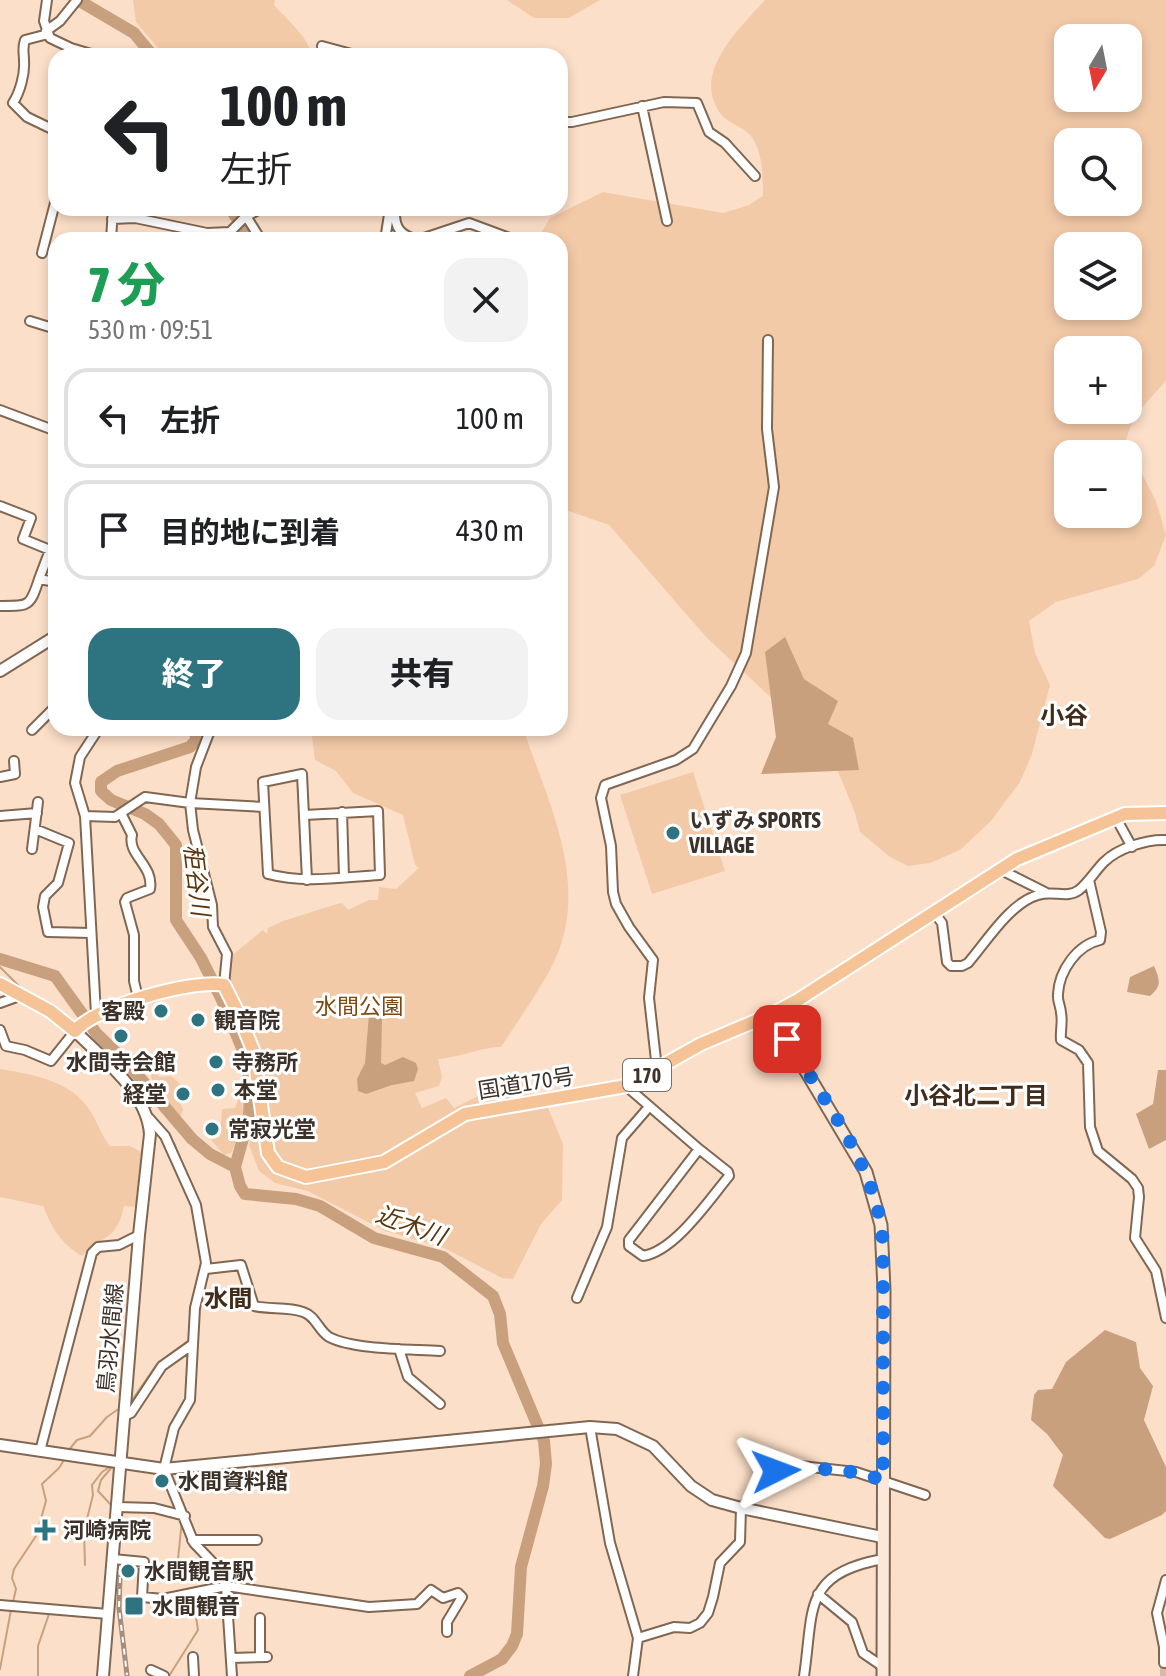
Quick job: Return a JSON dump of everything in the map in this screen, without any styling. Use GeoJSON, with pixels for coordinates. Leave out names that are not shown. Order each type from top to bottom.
{"type":"FeatureCollection","features":[{"type":"Feature","properties":{"kind":"highway","name":"国道170号"},"geometry":{"type":"LineString","coordinates":[[222,985],[253,1050],[268,1153],[278,1167],[296,1176],[329,1174],[384,1162],[455,1118],[475,1111],[626,1086],[701,1044],[772,1014],[999,869],[1038,849],[1136,812],[1166,813]]}},
{"type":"Feature","properties":{"kind":"highway"},"geometry":{"type":"LineString","coordinates":[[0,984],[77,1028],[95,1015],[138,998],[222,985]]}},
{"type":"Feature","properties":{"kind":"main road"},"geometry":{"type":"LineString","coordinates":[[772,1014],[866,1172],[879,1212],[883,1245],[882,1671]]}},
{"type":"Feature","properties":{"kind":"street"},"geometry":{"type":"LineString","coordinates":[[47,0],[47,32],[61,44],[73,48]]}},
{"type":"Feature","properties":{"kind":"street"},"geometry":{"type":"LineString","coordinates":[[48,127],[14,107],[25,64],[22,47],[25,40],[47,32],[75,3]]}},
{"type":"Feature","properties":{"kind":"street"},"geometry":{"type":"LineString","coordinates":[[322,46],[329,48]]}},
{"type":"Feature","properties":{"kind":"street"},"geometry":{"type":"LineString","coordinates":[[568,122],[664,102],[697,103],[709,132],[725,143],[755,176]]}},
{"type":"Feature","properties":{"kind":"street"},"geometry":{"type":"LineString","coordinates":[[642,106],[667,221]]}},
{"type":"Feature","properties":{"kind":"street"},"geometry":{"type":"LineString","coordinates":[[42,253],[52,216]]}},
{"type":"Feature","properties":{"kind":"street"},"geometry":{"type":"LineString","coordinates":[[111,232],[112,216]]}},
{"type":"Feature","properties":{"kind":"street"},"geometry":{"type":"LineString","coordinates":[[235,232],[246,217],[256,232]]}},
{"type":"Feature","properties":{"kind":"street"},"geometry":{"type":"LineString","coordinates":[[112,219],[148,220],[202,232]]}},
{"type":"Feature","properties":{"kind":"street"},"geometry":{"type":"LineString","coordinates":[[442,232],[469,223],[493,232]]}},
{"type":"Feature","properties":{"kind":"street"},"geometry":{"type":"LineString","coordinates":[[30,321],[48,327]]}},
{"type":"Feature","properties":{"kind":"street"},"geometry":{"type":"LineString","coordinates":[[657,1069],[649,998],[653,960],[616,904],[611,846],[601,798],[605,785],[676,760],[693,749],[731,686],[746,653],[774,487],[767,429],[768,340]]}},
{"type":"Feature","properties":{"kind":"street"},"geometry":{"type":"LineString","coordinates":[[0,410],[48,428]]}},
{"type":"Feature","properties":{"kind":"street"},"geometry":{"type":"LineString","coordinates":[[0,506],[31,518],[23,539],[48,549]]}},
{"type":"Feature","properties":{"kind":"street"},"geometry":{"type":"LineString","coordinates":[[0,606],[28,605],[32,601],[48,555]]}},
{"type":"Feature","properties":{"kind":"street"},"geometry":{"type":"LineString","coordinates":[[39,579],[48,581]]}},
{"type":"Feature","properties":{"kind":"street"},"geometry":{"type":"LineString","coordinates":[[0,671],[48,641]]}},
{"type":"Feature","properties":{"kind":"street"},"geometry":{"type":"LineString","coordinates":[[32,730],[48,714]]}},
{"type":"Feature","properties":{"kind":"street"},"geometry":{"type":"LineString","coordinates":[[94,736],[80,757],[76,770],[78,796],[85,816],[95,1015]]}},
{"type":"Feature","properties":{"kind":"street"},"geometry":{"type":"LineString","coordinates":[[208,736],[196,767],[190,803],[193,830],[212,905],[213,927],[227,954],[222,985]]}},
{"type":"Feature","properties":{"kind":"street"},"geometry":{"type":"LineString","coordinates":[[0,777],[15,774],[14,761]]}},
{"type":"Feature","properties":{"kind":"street"},"geometry":{"type":"LineString","coordinates":[[305,815],[378,811],[380,875],[344,877],[307,880],[292,881],[268,874],[263,782],[302,774],[307,880]]}},
{"type":"Feature","properties":{"kind":"street"},"geometry":{"type":"LineString","coordinates":[[85,816],[122,815],[145,797],[264,807]]}},
{"type":"Feature","properties":{"kind":"street"},"geometry":{"type":"LineString","coordinates":[[32,849],[38,802]]}},
{"type":"Feature","properties":{"kind":"street"},"geometry":{"type":"LineString","coordinates":[[342,812],[344,877]]}},
{"type":"Feature","properties":{"kind":"street"},"geometry":{"type":"LineString","coordinates":[[0,816],[37,813]]}},
{"type":"Feature","properties":{"kind":"street"},"geometry":{"type":"LineString","coordinates":[[122,815],[151,881],[150,889],[127,898],[125,902],[134,935],[134,981],[138,998]]}},
{"type":"Feature","properties":{"kind":"street"},"geometry":{"type":"LineString","coordinates":[[1116,818],[1132,847]]}},
{"type":"Feature","properties":{"kind":"street"},"geometry":{"type":"LineString","coordinates":[[35,829],[69,843],[58,883],[45,896],[44,922],[48,932],[91,933]]}},
{"type":"Feature","properties":{"kind":"street"},"geometry":{"type":"LineString","coordinates":[[999,869],[1046,892],[1068,896],[1079,891],[1105,860],[1151,840],[1166,840]]}},
{"type":"Feature","properties":{"kind":"street"},"geometry":{"type":"LineString","coordinates":[[1089,880],[1101,932],[1100,940],[1092,942],[1077,954],[1062,973],[1057,997],[1061,1012],[1061,1040],[1079,1050],[1088,1063],[1090,1127],[1098,1151],[1132,1179],[1138,1188],[1135,1238],[1156,1271],[1166,1318]]}},
{"type":"Feature","properties":{"kind":"street"},"geometry":{"type":"LineString","coordinates":[[933,911],[942,923],[947,962],[951,966],[962,966],[1015,909],[1033,896],[1046,892]]}},
{"type":"Feature","properties":{"kind":"street"},"geometry":{"type":"LineString","coordinates":[[0,1003],[23,995]]}},
{"type":"Feature","properties":{"kind":"street"},"geometry":{"type":"LineString","coordinates":[[0,1030],[6,1046],[51,1061],[77,1028],[124,1081],[165,1136],[196,1205],[206,1269],[195,1308],[190,1400],[174,1428],[164,1469],[192,1540],[217,1567],[226,1586],[232,1676]]}},
{"type":"Feature","properties":{"kind":"street"},"geometry":{"type":"LineString","coordinates":[[626,1086],[648,1108],[728,1172],[729,1176],[687,1225],[661,1249],[643,1256],[629,1246],[629,1240],[699,1149]]}},
{"type":"Feature","properties":{"kind":"street"},"geometry":{"type":"LineString","coordinates":[[577,1298],[607,1227],[622,1138],[648,1108]]}},
{"type":"Feature","properties":{"kind":"street","name":"鳥羽水間線"},"geometry":{"type":"LineString","coordinates":[[103,1676],[149,1118]]}},
{"type":"Feature","properties":{"kind":"street"},"geometry":{"type":"LineString","coordinates":[[40,1451],[92,1253],[98,1247],[119,1245],[139,1235]]}},
{"type":"Feature","properties":{"kind":"street"},"geometry":{"type":"LineString","coordinates":[[206,1269],[241,1265],[254,1306],[300,1310],[309,1314],[321,1331],[347,1343],[440,1351]]}},
{"type":"Feature","properties":{"kind":"street"},"geometry":{"type":"LineString","coordinates":[[124,1416],[131,1413],[162,1366],[193,1344]]}},
{"type":"Feature","properties":{"kind":"street"},"geometry":{"type":"LineString","coordinates":[[399,1349],[408,1377],[440,1404]]}},
{"type":"Feature","properties":{"kind":"street"},"geometry":{"type":"LineString","coordinates":[[0,1445],[164,1469],[590,1427],[617,1429],[653,1446],[703,1495],[741,1508],[882,1537]]}},
{"type":"Feature","properties":{"kind":"street"},"geometry":{"type":"LineString","coordinates":[[590,1427],[610,1543],[638,1638],[633,1676]]}},
{"type":"Feature","properties":{"kind":"street"},"geometry":{"type":"LineString","coordinates":[[638,1638],[674,1627],[690,1628],[700,1623],[708,1613],[720,1563],[740,1542],[741,1508],[782,1466],[837,1468],[925,1495]]}},
{"type":"Feature","properties":{"kind":"street"},"geometry":{"type":"LineString","coordinates":[[117,1507],[154,1508],[185,1516]]}},
{"type":"Feature","properties":{"kind":"street"},"geometry":{"type":"LineString","coordinates":[[192,1540],[257,1540]]}},
{"type":"Feature","properties":{"kind":"street"},"geometry":{"type":"LineString","coordinates":[[113,1559],[144,1562],[142,1597],[163,1599],[226,1586],[369,1607],[417,1604],[431,1590],[443,1598],[458,1593],[462,1597],[447,1622],[447,1632]]}},
{"type":"Feature","properties":{"kind":"street"},"geometry":{"type":"LineString","coordinates":[[804,1676],[810,1617],[818,1594],[839,1573],[855,1564],[883,1559]]}},
{"type":"Feature","properties":{"kind":"street"},"geometry":{"type":"LineString","coordinates":[[1164,1663],[1165,1646],[1157,1613],[1166,1580]]}},
{"type":"Feature","properties":{"kind":"street"},"geometry":{"type":"LineString","coordinates":[[818,1594],[852,1622],[863,1653],[882,1671]]}},
{"type":"Feature","properties":{"kind":"street"},"geometry":{"type":"LineString","coordinates":[[0,1605],[108,1614]]}},
{"type":"Feature","properties":{"kind":"street"},"geometry":{"type":"LineString","coordinates":[[231,1658],[264,1657],[260,1618]]}},
{"type":"Feature","properties":{"kind":"street"},"geometry":{"type":"LineString","coordinates":[[193,1657],[194,1676]]}},
{"type":"Feature","properties":{"kind":"street"},"geometry":{"type":"LineString","coordinates":[[151,1670],[164,1676]]}},
{"type":"Feature","properties":{"kind":"green space"},"geometry":{"type":"Polygon","coordinates":[[[133,0],[275,0],[274,5],[297,29],[309,48],[158,48],[136,22],[133,0]]]}},
{"type":"Feature","properties":{"kind":"green space"},"geometry":{"type":"Polygon","coordinates":[[[507,0],[600,0],[569,18],[534,18],[507,0]]]}},
{"type":"Feature","properties":{"kind":"green space"},"geometry":{"type":"Polygon","coordinates":[[[765,0],[1166,0],[1166,381],[1142,409],[1142,336],[1054,336],[1054,424],[1132,424],[1127,440],[1054,440],[1054,528],[1142,528],[1142,474],[1156,501],[1166,535],[1154,566],[1138,579],[1056,602],[1029,621],[1035,653],[1050,685],[1032,754],[1020,782],[991,821],[960,850],[930,863],[908,866],[890,857],[860,832],[836,767],[793,718],[706,637],[609,525],[568,511],[568,232],[542,232],[550,218],[568,216],[568,209],[603,192],[723,213],[749,205],[763,196],[758,148],[747,132],[720,113],[713,98],[711,82],[722,52],[765,0]]]}},
{"type":"Feature","properties":{"kind":"green space","name":"水間公園"},"geometry":{"type":"Polygon","coordinates":[[[312,736],[526,736],[563,848],[568,878],[568,909],[563,940],[545,980],[501,1047],[438,1059],[442,1077],[439,1086],[415,1093],[422,1108],[446,1098],[454,1108],[521,1075],[526,1091],[548,1108],[563,1144],[562,1200],[541,1224],[513,1279],[502,1278],[444,1248],[385,1231],[308,1191],[275,1183],[259,1171],[249,1145],[257,1117],[256,1048],[226,981],[230,957],[263,930],[267,934],[268,928],[283,921],[337,904],[342,903],[348,910],[369,900],[378,900],[379,887],[396,889],[419,868],[415,865],[403,815],[353,793],[336,771],[315,760],[312,736]]]}},
{"type":"Feature","properties":{"kind":"green space","name":"いずみ SPORTS VILLAGE"},"geometry":{"type":"Polygon","coordinates":[[[693,772],[725,871],[652,894],[620,795],[693,772]]]}},
{"type":"Feature","properties":{"kind":"green space"},"geometry":{"type":"Polygon","coordinates":[[[154,1065],[160,1077],[171,1076],[180,1084],[175,1091],[183,1109],[181,1116],[153,1082],[149,1071],[154,1065]]]}},
{"type":"Feature","properties":{"kind":"green space"},"geometry":{"type":"Polygon","coordinates":[[[0,1069],[63,1086],[83,1101],[110,1146],[130,1146],[145,1154],[138,1207],[124,1206],[113,1232],[82,1256],[58,1235],[43,1206],[0,1197],[0,1069]]]}},
{"type":"Feature","properties":{"kind":"green space"},"geometry":{"type":"Polygon","coordinates":[[[238,1099],[242,1101],[244,1125],[231,1153],[224,1155],[211,1140],[220,1137],[222,1109],[235,1108],[238,1099]]]}},
{"type":"Feature","properties":{"kind":"shaded area"},"geometry":{"type":"Polygon","coordinates":[[[785,637],[804,679],[838,701],[828,724],[853,738],[859,770],[761,774],[776,737],[765,652],[785,637]]]}},
{"type":"Feature","properties":{"kind":"shaded area"},"geometry":{"type":"Polygon","coordinates":[[[1154,966],[1159,982],[1150,996],[1127,992],[1130,977],[1154,966]]]}},
{"type":"Feature","properties":{"kind":"shaded area"},"geometry":{"type":"Polygon","coordinates":[[[377,1009],[382,1020],[381,1063],[385,1065],[403,1057],[416,1063],[418,1069],[414,1081],[366,1094],[358,1091],[357,1079],[365,1063],[369,1014],[377,1009]]]}},
{"type":"Feature","properties":{"kind":"shaded area"},"geometry":{"type":"Polygon","coordinates":[[[1158,1070],[1166,1070],[1166,1140],[1149,1149],[1136,1114],[1153,1104],[1158,1070]]]}},
{"type":"Feature","properties":{"kind":"shaded area"},"geometry":{"type":"Polygon","coordinates":[[[1105,1330],[1136,1342],[1140,1368],[1153,1386],[1144,1420],[1166,1467],[1166,1511],[1110,1539],[1105,1538],[1053,1486],[1063,1455],[1031,1420],[1034,1395],[1038,1390],[1052,1389],[1066,1362],[1105,1330]]]}},
{"type":"Feature","properties":{"kind":"waterway","name":"秬谷川"},"geometry":{"type":"LineString","coordinates":[[78,0],[134,33],[146,48]]}},
{"type":"Feature","properties":{"kind":"waterway","name":"秬谷川"},"geometry":{"type":"LineString","coordinates":[[235,216],[246,232]]}},
{"type":"Feature","properties":{"kind":"waterway","name":"近木川"},"geometry":{"type":"LineString","coordinates":[[196,736],[190,747],[117,771],[101,782],[101,791],[111,800],[145,814],[159,824],[176,845],[176,920],[201,958],[246,1058],[250,1084],[249,1117],[235,1167],[240,1186],[245,1194],[296,1199],[320,1206],[374,1238],[443,1257],[493,1296],[500,1314],[503,1343],[544,1441],[546,1464],[543,1486],[521,1567],[517,1634],[502,1659],[470,1676]]}},
{"type":"Feature","properties":{"kind":"waterway","name":"近木川"},"geometry":{"type":"LineString","coordinates":[[0,959],[55,976],[96,1033],[129,1065],[192,1139],[210,1154],[235,1167]]}},
{"type":"Feature","properties":{"kind":"waterway"},"geometry":{"type":"LineString","coordinates":[[0,967],[19,986]]}},
{"type":"Feature","properties":{"kind":"waterway"},"geometry":{"type":"LineString","coordinates":[[144,1100],[151,1107]]}},
{"type":"Feature","properties":{"kind":"waterway"},"geometry":{"type":"LineString","coordinates":[[174,1143],[184,1168]]}},
{"type":"Feature","properties":{"kind":"waterway"},"geometry":{"type":"LineString","coordinates":[[205,1283],[209,1270]]}},
{"type":"Feature","properties":{"kind":"waterway"},"geometry":{"type":"LineString","coordinates":[[130,1403],[157,1364],[188,1341]]}},
{"type":"Feature","properties":{"kind":"waterway"},"geometry":{"type":"LineString","coordinates":[[68,1451],[77,1440],[90,1436],[120,1408]]}},
{"type":"Feature","properties":{"kind":"waterway"},"geometry":{"type":"LineString","coordinates":[[13,1602],[16,1589],[12,1578],[14,1569],[36,1536],[46,1501],[42,1484],[64,1460]]}},
{"type":"Feature","properties":{"kind":"waterway"},"geometry":{"type":"LineString","coordinates":[[85,1565],[84,1531],[93,1495],[92,1485],[111,1466]]}},
{"type":"Feature","properties":{"kind":"waterway"},"geometry":{"type":"LineString","coordinates":[[112,1467],[101,1480],[98,1491],[112,1506]]}},
{"type":"Feature","properties":{"kind":"waterway"},"geometry":{"type":"LineString","coordinates":[[178,1559],[182,1520]]}},
{"type":"Feature","properties":{"kind":"waterway"},"geometry":{"type":"LineString","coordinates":[[169,1676],[198,1630],[193,1598]]}},
{"type":"Feature","properties":{"kind":"waterway"},"geometry":{"type":"LineString","coordinates":[[0,1669],[11,1610]]}},
{"type":"Feature","properties":{"kind":"waterway"},"geometry":{"type":"LineString","coordinates":[[38,1676],[38,1646],[49,1614]]}},
{"type":"Feature","properties":{"kind":"tunnel"},"geometry":{"type":"LineString","coordinates":[[1164,1663],[1164,1676]]}},
{"type":"Feature","properties":{"kind":"railway"},"geometry":{"type":"LineString","coordinates":[[120,1577],[119,1608],[127,1675]]}},
{"type":"Feature","properties":{"kind":"place","name":"いずみ SPORTS VILLAGE"},"geometry":{"type":"Point","coordinates":[673,833]}},
{"type":"Feature","properties":{"kind":"place","name":"客殿"},"geometry":{"type":"Point","coordinates":[161,1011]}},
{"type":"Feature","properties":{"kind":"place","name":"観音院"},"geometry":{"type":"Point","coordinates":[198,1020]}},
{"type":"Feature","properties":{"kind":"place","name":"水間寺会館"},"geometry":{"type":"Point","coordinates":[121,1036]}},
{"type":"Feature","properties":{"kind":"place","name":"寺務所"},"geometry":{"type":"Point","coordinates":[216,1062]}},
{"type":"Feature","properties":{"kind":"place","name":"本堂"},"geometry":{"type":"Point","coordinates":[218,1090]}},
{"type":"Feature","properties":{"kind":"place","name":"経堂"},"geometry":{"type":"Point","coordinates":[183,1094]}},
{"type":"Feature","properties":{"kind":"place","name":"常寂光堂"},"geometry":{"type":"Point","coordinates":[212,1129]}},
{"type":"Feature","properties":{"kind":"place","name":"水間資料館"},"geometry":{"type":"Point","coordinates":[162,1481]}},
{"type":"Feature","properties":{"kind":"place","name":"河崎病院"},"geometry":{"type":"Point","coordinates":[45,1530]}},
{"type":"Feature","properties":{"kind":"place","name":"水間観音駅"},"geometry":{"type":"Point","coordinates":[128,1571]}},
{"type":"Feature","properties":{"kind":"place","name":"水間観音"},"geometry":{"type":"Point","coordinates":[134,1606]}},
{"type":"Feature","properties":{"kind":"district","name":"小谷"},"geometry":{"type":"Point","coordinates":[1064,715]}},
{"type":"Feature","properties":{"kind":"district","name":"小谷北二丁目"},"geometry":{"type":"Point","coordinates":[976,1095]}},
{"type":"Feature","properties":{"kind":"district","name":"水間"},"geometry":{"type":"Point","coordinates":[228,1298]}},
{"type":"Feature","properties":{"kind":"route"},"geometry":{"type":"LineString","coordinates":[[776,1471],[782,1466],[792,1465],[837,1468],[883,1480],[884,1289],[879,1212],[866,1172],[787,1039]]}}]}
